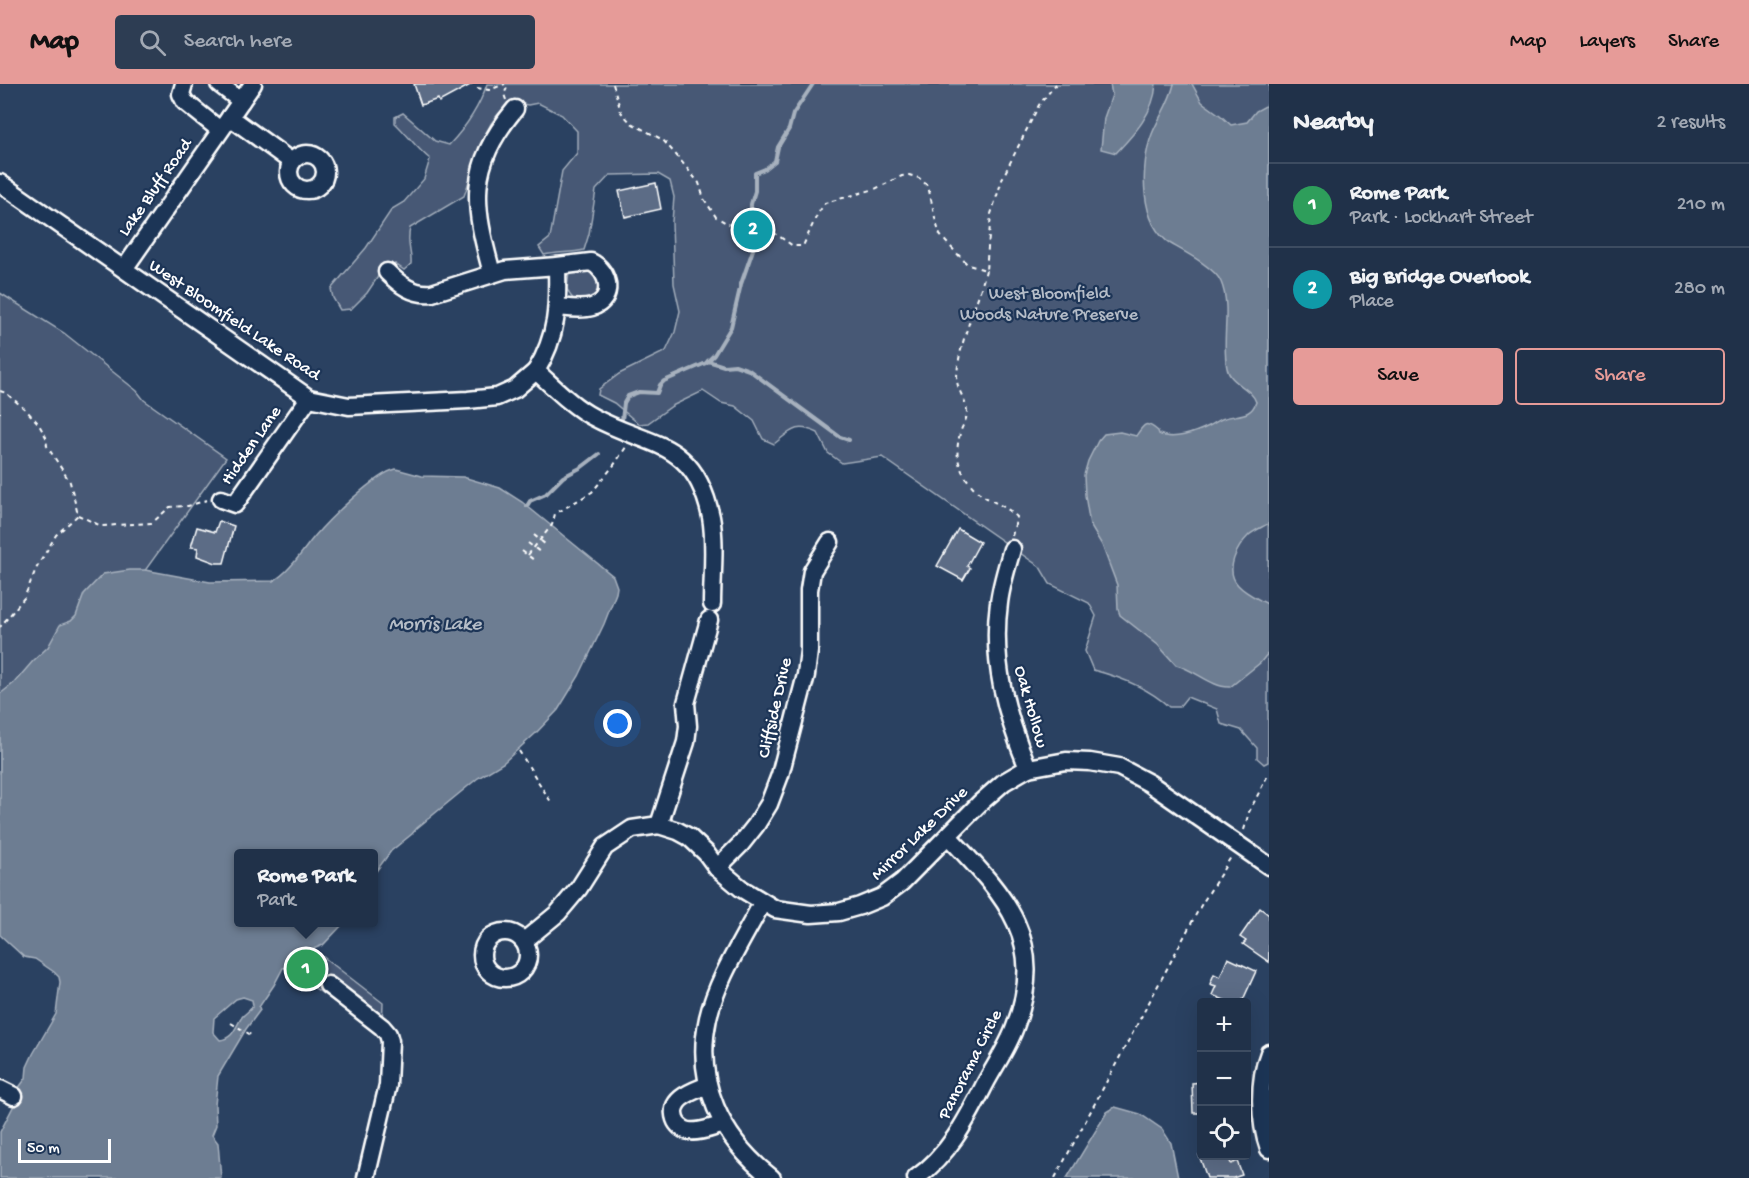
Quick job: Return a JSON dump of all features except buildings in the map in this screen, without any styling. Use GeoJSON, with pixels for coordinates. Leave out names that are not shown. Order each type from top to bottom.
{"type":"FeatureCollection","features":[{"type":"Feature","properties":{"kind":"street"},"geometry":{"type":"LineString","coordinates":[[184,84],[181,94],[185,102],[292,162]]}},
{"type":"Feature","properties":{"kind":"street"},"geometry":{"type":"LineString","coordinates":[[219,84],[242,101]]}},
{"type":"Feature","properties":{"kind":"street","name":"Lake Bluff Road"},"geometry":{"type":"LineString","coordinates":[[124,269],[253,84]]}},
{"type":"Feature","properties":{"kind":"street"},"geometry":{"type":"LineString","coordinates":[[492,273],[479,218],[478,181],[488,149],[515,109]]}},
{"type":"Feature","properties":{"kind":"street","name":"West Bloomfield Lake Road"},"geometry":{"type":"LineString","coordinates":[[0,183],[309,398],[349,406],[497,397],[515,389],[536,371]]}},
{"type":"Feature","properties":{"kind":"street"},"geometry":{"type":"LineString","coordinates":[[387,272],[407,289],[432,294],[492,273],[591,262],[603,271],[607,279],[604,298],[593,307],[558,308]]}},
{"type":"Feature","properties":{"kind":"street"},"geometry":{"type":"LineString","coordinates":[[524,941],[558,913],[579,888],[605,847],[632,829],[659,825],[686,742],[686,703],[711,612],[711,518],[701,487],[689,466],[670,449],[592,417],[536,371],[546,355],[552,338],[558,308],[557,266]]}},
{"type":"Feature","properties":{"kind":"street","name":"Hidden Lane"},"geometry":{"type":"LineString","coordinates":[[220,500],[235,504],[309,398]]}},
{"type":"Feature","properties":{"kind":"street","name":"Cliffside Drive"},"geometry":{"type":"LineString","coordinates":[[717,868],[756,825],[780,775],[806,675],[809,651],[809,590],[812,571],[830,542]]}},
{"type":"Feature","properties":{"kind":"street","name":"Oak Hollow"},"geometry":{"type":"LineString","coordinates":[[1012,550],[999,603],[998,667],[1007,712],[1028,768]]}},
{"type":"Feature","properties":{"kind":"street","name":"Mirror Lake Drive"},"geometry":{"type":"LineString","coordinates":[[659,825],[689,837],[706,853],[717,868],[762,903],[784,911],[811,914],[839,912],[882,897],[902,882],[980,803],[1004,782],[1028,768],[1066,762],[1090,762],[1119,767],[1149,783],[1269,866]]}},
{"type":"Feature","properties":{"kind":"street","name":"Panorama Circle"},"geometry":{"type":"LineString","coordinates":[[916,1178],[930,1168],[956,1138],[1015,1028],[1027,986],[1026,949],[1017,922],[1002,896],[948,836]]}},
{"type":"Feature","properties":{"kind":"street"},"geometry":{"type":"LineString","coordinates":[[762,903],[719,986],[708,1017],[703,1050],[708,1085],[722,1125],[753,1164],[772,1178]]}},
{"type":"Feature","properties":{"kind":"street"},"geometry":{"type":"LineString","coordinates":[[328,985],[372,1018],[388,1034],[390,1054],[388,1085],[366,1178]]}},
{"type":"Feature","properties":{"kind":"street"},"geometry":{"type":"LineString","coordinates":[[1269,1053],[1262,1092],[1263,1122],[1269,1149]]}},
{"type":"Feature","properties":{"kind":"street"},"geometry":{"type":"LineString","coordinates":[[708,1085],[680,1099],[674,1112],[675,1119],[678,1125],[691,1132],[722,1125]]}},
{"type":"Feature","properties":{"kind":"path"},"geometry":{"type":"LineString","coordinates":[[477,88],[489,90],[505,84]]}},
{"type":"Feature","properties":{"kind":"path"},"geometry":{"type":"LineString","coordinates":[[613,84],[621,112],[631,123],[658,136],[668,145],[699,183],[712,213],[728,224],[776,234],[793,246],[803,246],[825,203],[875,189],[902,176],[915,176],[928,186],[940,235],[968,265],[986,270]]}},
{"type":"Feature","properties":{"kind":"path"},"geometry":{"type":"LineString","coordinates":[[1012,550],[1007,547],[1016,527],[1017,517],[1008,509],[988,501],[977,491],[962,471],[957,458],[957,444],[967,413],[957,377],[965,338],[981,292],[986,270],[991,214],[1003,177],[1039,105],[1056,84]]}},
{"type":"Feature","properties":{"kind":"path"},"geometry":{"type":"LineString","coordinates":[[0,391],[6,393],[38,423],[46,437],[47,446],[70,482],[78,515]]}},
{"type":"Feature","properties":{"kind":"path"},"geometry":{"type":"LineString","coordinates":[[528,555],[552,525],[553,518],[559,510],[597,487],[633,434]]}},
{"type":"Feature","properties":{"kind":"path"},"geometry":{"type":"LineString","coordinates":[[78,515],[101,526],[152,523],[170,507],[220,500]]}},
{"type":"Feature","properties":{"kind":"path"},"geometry":{"type":"LineString","coordinates":[[0,627],[24,598],[36,569],[56,535],[78,515]]}},
{"type":"Feature","properties":{"kind":"path"},"geometry":{"type":"LineString","coordinates":[[534,535],[546,545]]}},
{"type":"Feature","properties":{"kind":"path"},"geometry":{"type":"LineString","coordinates":[[528,543],[540,552]]}},
{"type":"Feature","properties":{"kind":"path"},"geometry":{"type":"LineString","coordinates":[[522,551],[534,560]]}},
{"type":"Feature","properties":{"kind":"path"},"geometry":{"type":"LineString","coordinates":[[519,751],[551,802]]}},
{"type":"Feature","properties":{"kind":"path"},"geometry":{"type":"LineString","coordinates":[[1241,836],[1249,812],[1269,773]]}},
{"type":"Feature","properties":{"kind":"path"},"geometry":{"type":"LineString","coordinates":[[1055,1178],[1195,917],[1235,849]]}},
{"type":"Feature","properties":{"kind":"path"},"geometry":{"type":"LineString","coordinates":[[231,1023],[251,1035]]}},
{"type":"Feature","properties":{"kind":"green space","name":"West Bloomfield Woods Nature Preserve"},"geometry":{"type":"Polygon","coordinates":[[[487,84],[1269,84],[1268,762],[1264,764],[1257,758],[1257,748],[1241,730],[1221,724],[1217,709],[1187,697],[1179,707],[1169,707],[1134,684],[1093,670],[1085,651],[1096,616],[1089,603],[1050,584],[1040,567],[882,457],[842,463],[828,453],[818,433],[799,428],[774,444],[763,439],[754,421],[735,406],[721,403],[703,391],[672,406],[648,423],[639,424],[614,403],[598,395],[599,389],[619,374],[666,351],[675,332],[680,311],[674,284],[672,222],[674,197],[670,181],[658,174],[610,175],[596,190],[584,250],[544,255],[539,247],[550,238],[562,171],[577,153],[577,131],[562,115],[538,103],[528,105],[512,102],[502,110],[486,132],[464,196],[410,228],[411,264],[404,270],[395,264],[381,272],[367,293],[351,309],[340,310],[331,289],[366,248],[392,209],[404,202],[424,179],[430,159],[395,123],[395,117],[403,113],[435,141],[449,145],[471,117],[487,84]]]}},
{"type":"Feature","properties":{"kind":"green space"},"geometry":{"type":"Polygon","coordinates":[[[592,270],[601,284],[598,291],[585,302],[575,300],[567,289],[569,272],[592,270]]]}},
{"type":"Feature","properties":{"kind":"green space"},"geometry":{"type":"Polygon","coordinates":[[[0,293],[64,333],[137,391],[144,400],[226,458],[0,772],[0,293]]]}},
{"type":"Feature","properties":{"kind":"green space"},"geometry":{"type":"Polygon","coordinates":[[[313,949],[383,1003],[380,1034],[285,967],[301,964],[313,949]]]}},
{"type":"Feature","properties":{"kind":"water"},"geometry":{"type":"Polygon","coordinates":[[[1110,84],[1156,84],[1152,104],[1147,113],[1116,153],[1101,149],[1104,118],[1112,95],[1110,84]]]}},
{"type":"Feature","properties":{"kind":"water"},"geometry":{"type":"Polygon","coordinates":[[[1174,84],[1192,84],[1202,102],[1231,125],[1247,122],[1256,111],[1269,104],[1269,523],[1251,533],[1245,540],[1234,559],[1232,573],[1241,588],[1269,605],[1269,652],[1260,663],[1230,687],[1216,685],[1176,665],[1158,645],[1120,615],[1117,585],[1102,545],[1090,525],[1085,495],[1084,475],[1088,461],[1104,434],[1120,432],[1136,436],[1143,426],[1150,425],[1159,434],[1165,436],[1184,435],[1223,419],[1248,413],[1256,402],[1250,393],[1232,378],[1227,368],[1225,357],[1226,302],[1221,282],[1213,271],[1161,235],[1148,209],[1144,177],[1145,161],[1152,134],[1174,84]]]}},
{"type":"Feature","properties":{"kind":"water","name":"Morris Lake"},"geometry":{"type":"Polygon","coordinates":[[[396,469],[422,476],[463,477],[500,488],[522,502],[613,576],[617,587],[616,593],[579,676],[558,710],[536,733],[503,763],[478,778],[417,828],[391,851],[378,869],[378,849],[234,849],[234,927],[340,927],[323,945],[313,949],[301,964],[283,968],[259,1007],[260,1010],[218,1076],[215,1105],[216,1125],[212,1135],[218,1143],[221,1178],[0,1178],[0,1132],[14,1105],[15,1093],[26,1078],[27,1067],[33,1054],[56,1014],[60,982],[54,972],[35,959],[24,957],[0,935],[0,694],[14,683],[48,647],[60,625],[71,621],[76,616],[84,594],[103,574],[145,570],[210,582],[273,581],[290,567],[330,519],[376,479],[396,469]],[[243,997],[236,999],[214,1018],[213,1032],[220,1040],[225,1039],[253,1006],[252,1000],[243,997]]]}},
{"type":"Feature","properties":{"kind":"water"},"geometry":{"type":"Polygon","coordinates":[[[1115,1107],[1140,1114],[1162,1129],[1171,1143],[1178,1178],[1067,1178],[1107,1112],[1115,1107]]]}},
{"type":"Feature","properties":{"kind":"waterway"},"geometry":{"type":"LineString","coordinates":[[622,420],[624,403],[628,396],[639,392],[657,393],[664,381],[706,363],[714,355],[731,327],[741,284],[756,238],[751,221],[755,173],[775,161],[778,147],[789,129],[793,114],[813,84]]}},
{"type":"Feature","properties":{"kind":"waterway"},"geometry":{"type":"LineString","coordinates":[[708,361],[724,366],[735,365],[749,370],[840,437],[849,440]]}},
{"type":"Feature","properties":{"kind":"waterway"},"geometry":{"type":"LineString","coordinates":[[527,506],[530,501],[546,494],[563,477],[582,467],[599,454]]}},
{"type":"Feature","properties":{"kind":"place","name":"Big Bridge Overlook"},"geometry":{"type":"Point","coordinates":[753,230]}},
{"type":"Feature","properties":{"kind":"place","name":"Rome Park"},"geometry":{"type":"Point","coordinates":[306,969]}}]}
